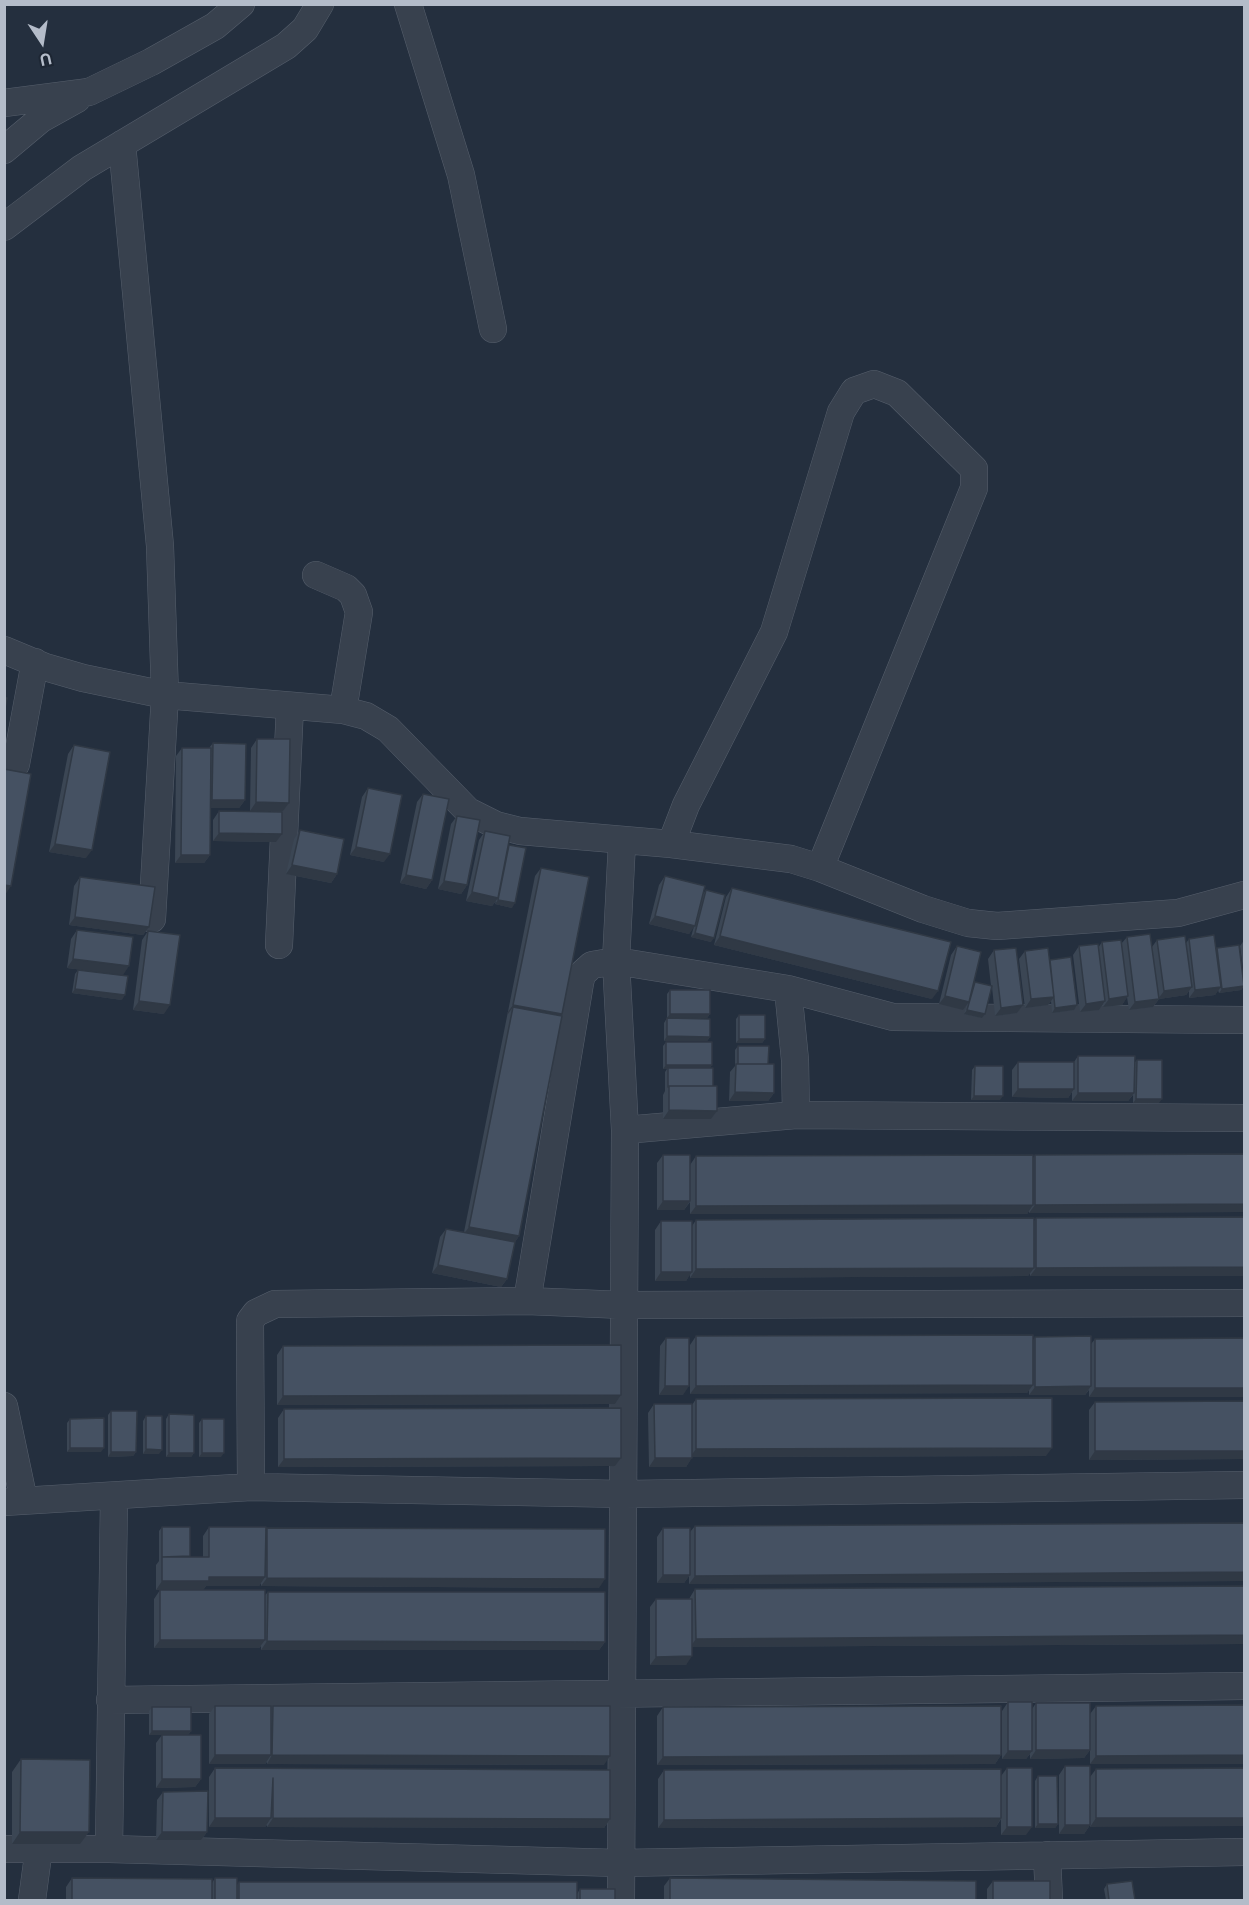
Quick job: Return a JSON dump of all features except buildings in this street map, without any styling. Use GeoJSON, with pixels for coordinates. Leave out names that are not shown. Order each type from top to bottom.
{"type":"FeatureCollection","features":[{"type":"Feature","properties":{"kind":"street"},"geometry":{"type":"LineString","coordinates":[[4,150],[41,119],[89,92],[151,63],[215,26],[241,4]]}},
{"type":"Feature","properties":{"kind":"street"},"geometry":{"type":"LineString","coordinates":[[4,227],[82,168],[286,46],[305,29],[320,4]]}},
{"type":"Feature","properties":{"kind":"street"},"geometry":{"type":"LineString","coordinates":[[408,4],[461,175],[493,329]]}},
{"type":"Feature","properties":{"kind":"street"},"geometry":{"type":"LineString","coordinates":[[4,103],[89,92]]}},
{"type":"Feature","properties":{"kind":"street"},"geometry":{"type":"LineString","coordinates":[[122,144],[160,546],[165,695],[152,919]]}},
{"type":"Feature","properties":{"kind":"street"},"geometry":{"type":"LineString","coordinates":[[671,844],[686,805],[774,632],[841,412],[854,391],[874,384],[897,393],[974,469],[974,488],[820,868]]}},
{"type":"Feature","properties":{"kind":"street"},"geometry":{"type":"LineString","coordinates":[[316,574],[346,588],[353,596],[359,612],[343,710]]}},
{"type":"Feature","properties":{"kind":"street"},"geometry":{"type":"LineString","coordinates":[[4,650],[83,678],[165,695],[343,710],[366,716],[388,729],[468,811],[496,825],[520,831],[622,842],[671,844],[791,859],[820,868],[923,909],[968,923],[997,926],[1178,913],[1245,896]]}},
{"type":"Feature","properties":{"kind":"street"},"geometry":{"type":"LineString","coordinates":[[16,764],[35,662]]}},
{"type":"Feature","properties":{"kind":"street"},"geometry":{"type":"LineString","coordinates":[[279,945],[290,706]]}},
{"type":"Feature","properties":{"kind":"street"},"geometry":{"type":"LineString","coordinates":[[621,1900],[619,1863],[625,1494],[623,1305],[625,1130],[616,961],[622,842]]}},
{"type":"Feature","properties":{"kind":"street"},"geometry":{"type":"LineString","coordinates":[[527,1301],[582,975],[592,966],[616,961],[788,989],[903,1017],[1245,1020]]}},
{"type":"Feature","properties":{"kind":"street"},"geometry":{"type":"LineString","coordinates":[[788,989],[795,1060],[796,1115]]}},
{"type":"Feature","properties":{"kind":"street"},"geometry":{"type":"LineString","coordinates":[[625,1130],[796,1115],[1245,1118]]}},
{"type":"Feature","properties":{"kind":"street"},"geometry":{"type":"LineString","coordinates":[[251,1487],[248,1339],[250,1321],[256,1312],[275,1304],[527,1301],[623,1305],[1245,1303]]}},
{"type":"Feature","properties":{"kind":"street"},"geometry":{"type":"LineString","coordinates":[[4,1406],[14,1502],[251,1487],[625,1494],[1245,1485]]}},
{"type":"Feature","properties":{"kind":"street"},"geometry":{"type":"LineString","coordinates":[[109,1849],[114,1497]]}},
{"type":"Feature","properties":{"kind":"street"},"geometry":{"type":"LineString","coordinates":[[110,1700],[1245,1686]]}},
{"type":"Feature","properties":{"kind":"street"},"geometry":{"type":"LineString","coordinates":[[32,1900],[39,1848]]}},
{"type":"Feature","properties":{"kind":"street"},"geometry":{"type":"LineString","coordinates":[[4,1849],[109,1849],[619,1863],[1245,1852]]}},
{"type":"Feature","properties":{"kind":"street"},"geometry":{"type":"LineString","coordinates":[[1047,1854],[1049,1900]]}}]}
